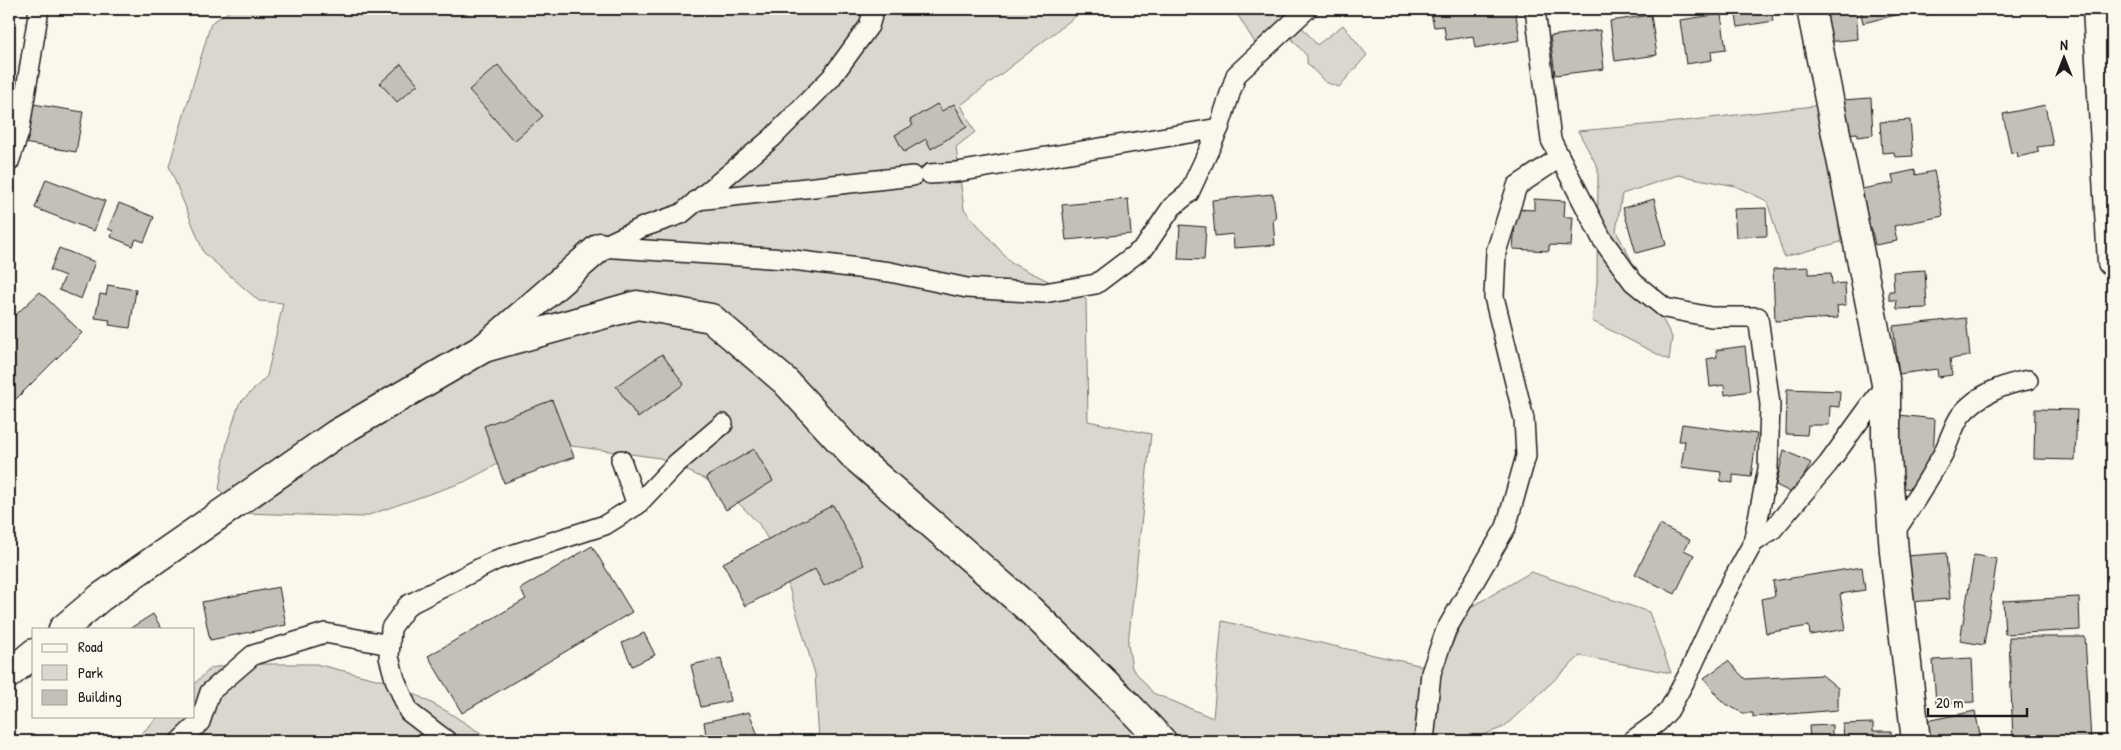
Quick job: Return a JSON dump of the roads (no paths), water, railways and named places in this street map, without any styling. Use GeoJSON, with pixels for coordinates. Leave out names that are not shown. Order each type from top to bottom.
{"type":"FeatureCollection","features":[{"type":"Feature","properties":{"kind":"street"},"geometry":{"type":"LineString","coordinates":[[1811,9],[1886,384],[1886,444],[1892,536],[1916,741]]}},
{"type":"Feature","properties":{"kind":"street"},"geometry":{"type":"LineString","coordinates":[[2097,9],[2112,262]]}},
{"type":"Feature","properties":{"kind":"street"},"geometry":{"type":"LineString","coordinates":[[64,628],[101,598],[336,434],[484,348],[600,247]]}},
{"type":"Feature","properties":{"kind":"street"},"geometry":{"type":"LineString","coordinates":[[484,348],[637,305],[711,318],[786,381],[854,456],[1029,610],[1120,697],[1162,741]]}},
{"type":"Feature","properties":{"kind":"street"},"geometry":{"type":"LineString","coordinates":[[9,674],[32,655]]}},
{"type":"Feature","properties":{"kind":"lane"},"geometry":{"type":"LineString","coordinates":[[9,162],[19,133],[38,9]]}},
{"type":"Feature","properties":{"kind":"lane"},"geometry":{"type":"LineString","coordinates":[[600,247],[643,226],[681,214],[772,138],[830,78],[869,26],[874,9]]}},
{"type":"Feature","properties":{"kind":"lane"},"geometry":{"type":"LineString","coordinates":[[600,247],[784,259],[890,272],[967,288],[1044,293],[1096,284],[1146,247],[1172,207],[1189,193],[1219,128],[1236,75],[1307,9]]}},
{"type":"Feature","properties":{"kind":"lane"},"geometry":{"type":"LineString","coordinates":[[1535,9],[1551,140],[1602,238],[1633,282],[1665,308],[1711,317],[1758,317],[1770,404],[1768,469],[1753,544],[1725,594],[1688,675],[1669,710],[1658,722],[1632,741]]}},
{"type":"Feature","properties":{"kind":"lane"},"geometry":{"type":"LineString","coordinates":[[697,200],[957,172],[1219,128]]}},
{"type":"Feature","properties":{"kind":"lane"},"geometry":{"type":"LineString","coordinates":[[1424,741],[1430,673],[1446,630],[1506,527],[1526,456],[1524,419],[1494,297],[1496,252],[1518,186],[1559,158]]}},
{"type":"Feature","properties":{"kind":"lane"},"geometry":{"type":"LineString","coordinates":[[1892,536],[1931,474],[1961,415],[1987,393],[2012,382],[2028,380]]}},
{"type":"Feature","properties":{"kind":"lane"},"geometry":{"type":"LineString","coordinates":[[1753,544],[1772,530],[1828,464],[1886,384]]}},
{"type":"Feature","properties":{"kind":"lane"},"geometry":{"type":"LineString","coordinates":[[447,741],[409,712],[389,658],[391,628],[408,604],[496,560],[605,525],[637,505],[676,464],[723,424]]}},
{"type":"Feature","properties":{"kind":"lane"},"geometry":{"type":"LineString","coordinates":[[621,460],[637,505]]}},
{"type":"Feature","properties":{"kind":"lane"},"geometry":{"type":"LineString","coordinates":[[180,741],[200,722],[210,692],[253,655],[325,633],[390,645]]}}]}
